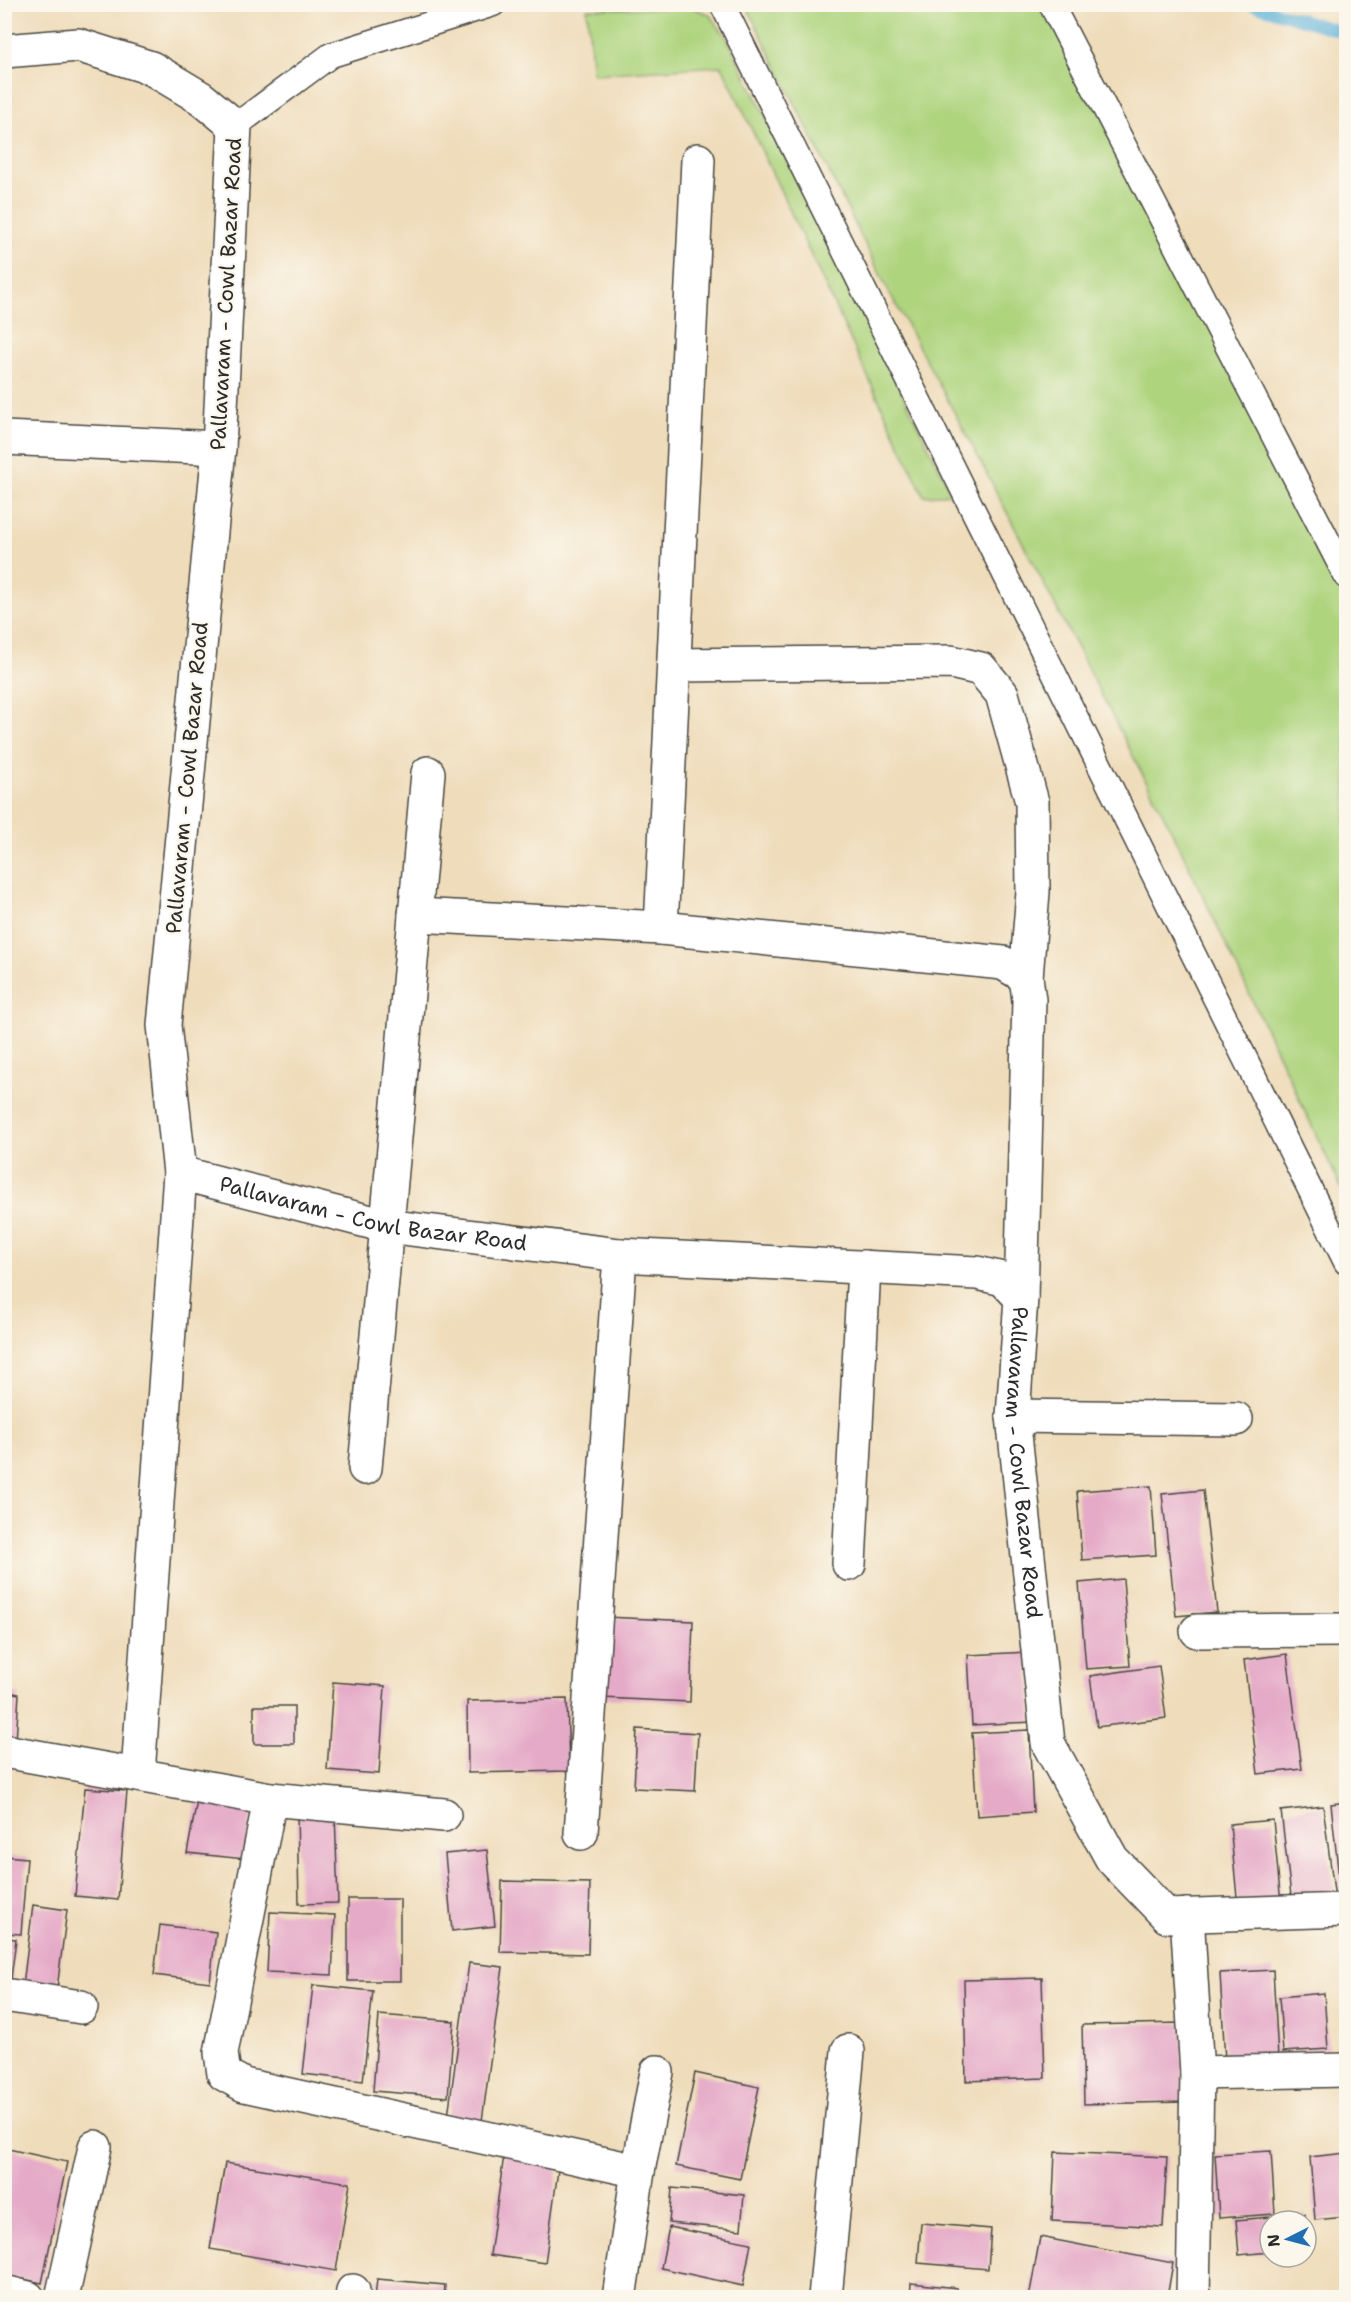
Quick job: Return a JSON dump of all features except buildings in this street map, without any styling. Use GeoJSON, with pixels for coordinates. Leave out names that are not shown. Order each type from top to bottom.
{"type":"FeatureCollection","features":[{"type":"Feature","properties":{"kind":"street","name":"Pallavaram - Cowl Bazar Road"},"geometry":{"type":"LineString","coordinates":[[4,51],[78,45],[151,68],[201,98],[235,126],[219,448],[164,1025],[180,1173],[386,1226],[620,1255],[977,1273],[1003,1279],[1021,1298],[1013,1416],[1048,1743],[1112,1859],[1167,1916],[1347,1910]]}},
{"type":"Feature","properties":{"kind":"street"},"geometry":{"type":"LineString","coordinates":[[661,928],[698,160]]}},
{"type":"Feature","properties":{"kind":"street"},"geometry":{"type":"LineString","coordinates":[[4,438],[219,448]]}},
{"type":"Feature","properties":{"kind":"street"},"geometry":{"type":"LineString","coordinates":[[674,665],[951,662],[981,669],[1002,694],[1032,802],[1033,892],[1026,977],[1029,1000],[1021,1298]]}},
{"type":"Feature","properties":{"kind":"street"},"geometry":{"type":"LineString","coordinates":[[365,1468],[428,773]]}},
{"type":"Feature","properties":{"kind":"street"},"geometry":{"type":"LineString","coordinates":[[415,915],[661,928],[1003,963],[1026,977]]}},
{"type":"Feature","properties":{"kind":"street"},"geometry":{"type":"LineString","coordinates":[[138,1774],[180,1173]]}},
{"type":"Feature","properties":{"kind":"street"},"geometry":{"type":"LineString","coordinates":[[581,1833],[620,1255]]}},
{"type":"Feature","properties":{"kind":"street"},"geometry":{"type":"LineString","coordinates":[[849,1564],[864,1267]]}},
{"type":"Feature","properties":{"kind":"street"},"geometry":{"type":"LineString","coordinates":[[1013,1416],[1236,1419]]}},
{"type":"Feature","properties":{"kind":"street"},"geometry":{"type":"LineString","coordinates":[[1197,1631],[1347,1630]]}},
{"type":"Feature","properties":{"kind":"street"},"geometry":{"type":"LineString","coordinates":[[4,1751],[270,1799],[444,1815]]}},
{"type":"Feature","properties":{"kind":"street"},"geometry":{"type":"LineString","coordinates":[[270,1799],[221,2053],[224,2074],[244,2085],[638,2171]]}},
{"type":"Feature","properties":{"kind":"street"},"geometry":{"type":"LineString","coordinates":[[1187,1915],[1197,2073],[1193,2298]]}},
{"type":"Feature","properties":{"kind":"street"},"geometry":{"type":"LineString","coordinates":[[4,1995],[81,2007]]}},
{"type":"Feature","properties":{"kind":"street"},"geometry":{"type":"LineString","coordinates":[[825,2298],[848,2052]]}},
{"type":"Feature","properties":{"kind":"street"},"geometry":{"type":"LineString","coordinates":[[1197,2073],[1347,2070]]}},
{"type":"Feature","properties":{"kind":"street"},"geometry":{"type":"LineString","coordinates":[[619,2298],[638,2171],[657,2072]]}},
{"type":"Feature","properties":{"kind":"street"},"geometry":{"type":"LineString","coordinates":[[62,2298],[95,2147]]}},
{"type":"Feature","properties":{"kind":"street"},"geometry":{"type":"LineString","coordinates":[[4,2292],[28,2298]]}},
{"type":"Feature","properties":{"kind":"lane"},"geometry":{"type":"LineString","coordinates":[[235,126],[331,55],[493,4]]}},
{"type":"Feature","properties":{"kind":"lane"},"geometry":{"type":"LineString","coordinates":[[722,4],[1347,1262]]}},
{"type":"Feature","properties":{"kind":"lane"},"geometry":{"type":"LineString","coordinates":[[1051,4],[1347,576]]}},
{"type":"Feature","properties":{"kind":"green space"},"geometry":{"type":"Polygon","coordinates":[[[746,5],[1050,5],[1346,584],[1346,1198],[1176,839],[973,447],[886,286],[746,5]]]}},
{"type":"Feature","properties":{"kind":"green space"},"geometry":{"type":"Polygon","coordinates":[[[692,8],[709,14],[727,38],[952,494],[924,496],[722,66],[593,74],[587,9],[692,8]]]}},
{"type":"Feature","properties":{"kind":"waterway"},"geometry":{"type":"LineString","coordinates":[[1250,4],[1346,33]]}}]}
